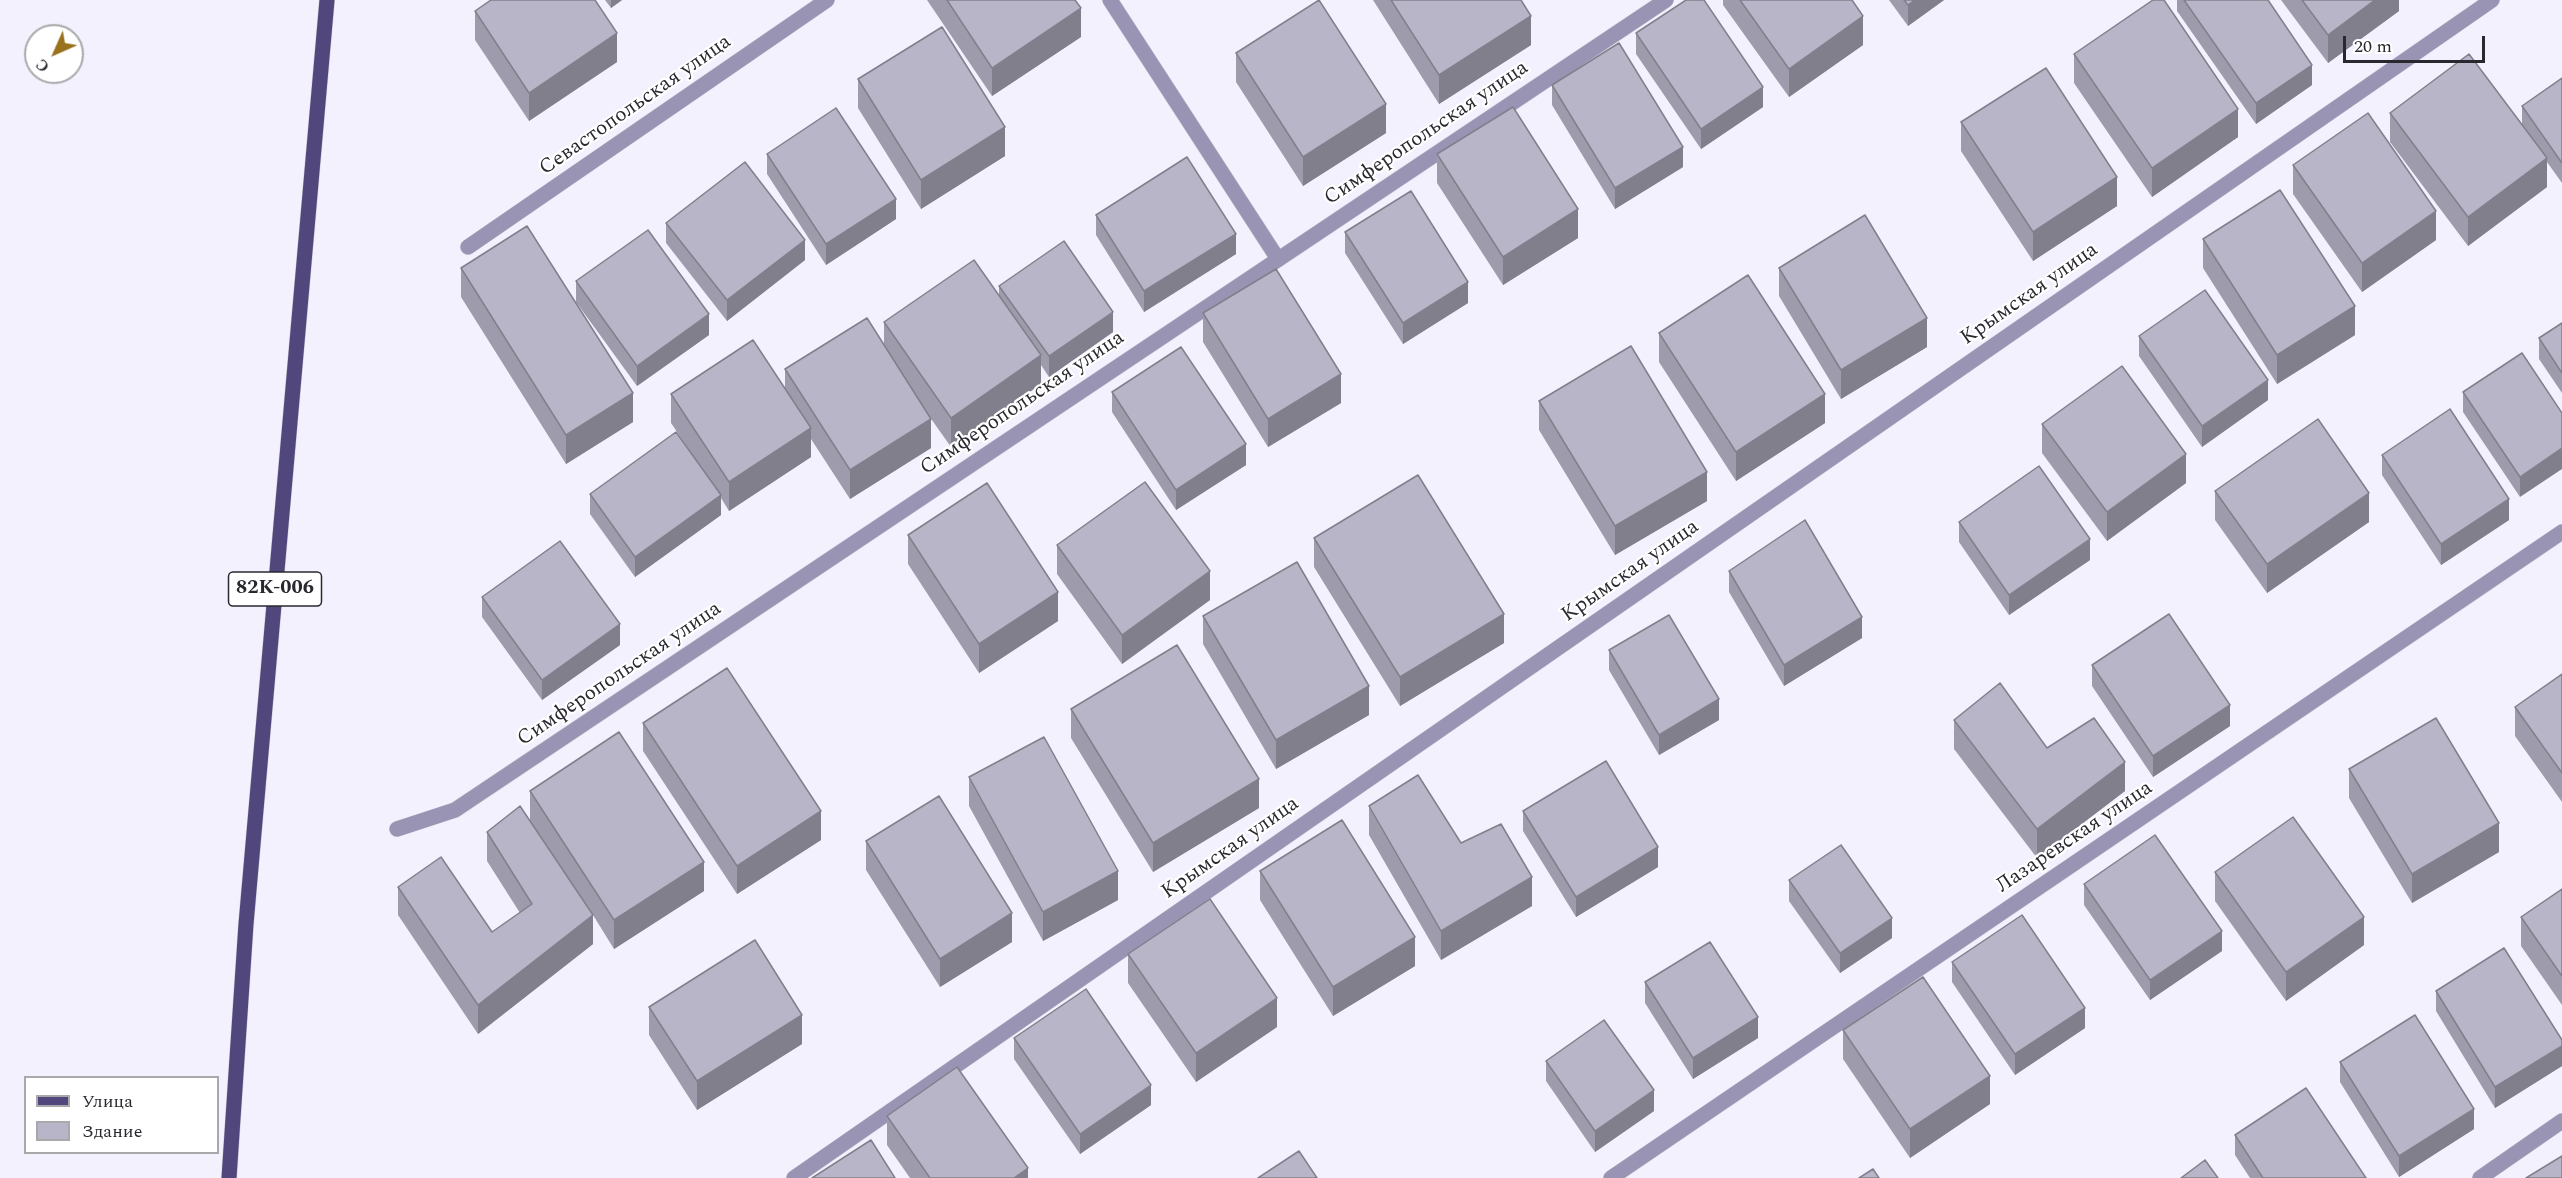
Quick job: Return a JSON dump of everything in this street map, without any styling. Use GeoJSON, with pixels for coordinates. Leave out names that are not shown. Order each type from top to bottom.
{"type":"FeatureCollection","features":[{"type":"Feature","properties":{"kind":"main road","name":"82К-006"},"geometry":{"type":"LineString","coordinates":[[229,1178],[247,912],[327,0]]}},
{"type":"Feature","properties":{"kind":"street","name":"Севастопольская улица"},"geometry":{"type":"LineString","coordinates":[[468,247],[826,0]]}},
{"type":"Feature","properties":{"kind":"street"},"geometry":{"type":"LineString","coordinates":[[1110,0],[1278,259]]}},
{"type":"Feature","properties":{"kind":"street","name":"Симферопольская улица"},"geometry":{"type":"LineString","coordinates":[[397,829],[455,810],[1666,0]]}},
{"type":"Feature","properties":{"kind":"street","name":"Крымская улица"},"geometry":{"type":"LineString","coordinates":[[794,1178],[2492,0]]}},
{"type":"Feature","properties":{"kind":"street","name":"Лазаревская улица"},"geometry":{"type":"LineString","coordinates":[[1611,1178],[2562,532]]}},
{"type":"Feature","properties":{"kind":"street"},"geometry":{"type":"LineString","coordinates":[[2480,1178],[2562,1121]]}},
{"type":"Feature","properties":{"kind":"building"},"geometry":{"type":"Polygon","coordinates":[[[491,0],[595,0],[617,33],[529,93],[475,11],[491,0]]]}},
{"type":"Feature","properties":{"kind":"building"},"geometry":{"type":"Polygon","coordinates":[[[947,0],[1075,0],[1081,8],[992,68],[947,0]]]}},
{"type":"Feature","properties":{"kind":"building"},"geometry":{"type":"Polygon","coordinates":[[[1319,0],[1386,104],[1303,157],[1236,53],[1319,0]]]}},
{"type":"Feature","properties":{"kind":"building"},"geometry":{"type":"Polygon","coordinates":[[[1391,0],[1521,0],[1531,16],[1439,75],[1391,0]]]}},
{"type":"Feature","properties":{"kind":"building"},"geometry":{"type":"Polygon","coordinates":[[[1686,0],[1704,0],[1763,87],[1701,129],[1636,33],[1686,0]]]}},
{"type":"Feature","properties":{"kind":"building"},"geometry":{"type":"Polygon","coordinates":[[[1740,0],[1852,0],[1863,16],[1789,69],[1740,0]]]}},
{"type":"Feature","properties":{"kind":"building"},"geometry":{"type":"Polygon","coordinates":[[[1904,0],[1915,0],[1908,5],[1904,0]]]}},
{"type":"Feature","properties":{"kind":"building"},"geometry":{"type":"Polygon","coordinates":[[[2153,0],[2164,0],[2238,109],[2152,168],[2074,54],[2153,0]]]}},
{"type":"Feature","properties":{"kind":"building"},"geometry":{"type":"Polygon","coordinates":[[[2184,0],[2268,0],[2312,65],[2256,103],[2184,0]]]}},
{"type":"Feature","properties":{"kind":"building"},"geometry":{"type":"Polygon","coordinates":[[[2302,0],[2375,0],[2328,35],[2302,0]]]}},
{"type":"Feature","properties":{"kind":"building"},"geometry":{"type":"Polygon","coordinates":[[[942,27],[1005,127],[921,180],[858,79],[942,27]]]}},
{"type":"Feature","properties":{"kind":"building"},"geometry":{"type":"Polygon","coordinates":[[[1619,43],[1683,147],[1615,188],[1552,85],[1619,43]]]}},
{"type":"Feature","properties":{"kind":"building"},"geometry":{"type":"Polygon","coordinates":[[[2469,54],[2547,158],[2468,217],[2390,113],[2469,54]]]}},
{"type":"Feature","properties":{"kind":"building"},"geometry":{"type":"Polygon","coordinates":[[[2046,68],[2117,177],[2033,232],[1961,122],[2046,68]]]}},
{"type":"Feature","properties":{"kind":"building"},"geometry":{"type":"Polygon","coordinates":[[[2562,78],[2562,163],[2522,106],[2562,78]]]}},
{"type":"Feature","properties":{"kind":"building"},"geometry":{"type":"Polygon","coordinates":[[[1513,107],[1578,209],[1503,257],[1437,154],[1513,107]]]}},
{"type":"Feature","properties":{"kind":"building"},"geometry":{"type":"Polygon","coordinates":[[[836,108],[896,199],[826,244],[767,154],[836,108]]]}},
{"type":"Feature","properties":{"kind":"building"},"geometry":{"type":"Polygon","coordinates":[[[2368,113],[2436,211],[2362,263],[2293,165],[2368,113]]]}},
{"type":"Feature","properties":{"kind":"building"},"geometry":{"type":"Polygon","coordinates":[[[1187,157],[1236,234],[1144,291],[1096,215],[1187,157]]]}},
{"type":"Feature","properties":{"kind":"building"},"geometry":{"type":"Polygon","coordinates":[[[745,162],[805,240],[727,300],[666,223],[745,162]]]}},
{"type":"Feature","properties":{"kind":"building"},"geometry":{"type":"Polygon","coordinates":[[[2280,190],[2355,306],[2277,355],[2203,239],[2280,190]]]}},
{"type":"Feature","properties":{"kind":"building"},"geometry":{"type":"Polygon","coordinates":[[[1411,191],[1468,282],[1403,323],[1345,232],[1411,191]]]}},
{"type":"Feature","properties":{"kind":"building"},"geometry":{"type":"Polygon","coordinates":[[[1865,215],[1927,318],[1841,370],[1779,268],[1865,215]]]}},
{"type":"Feature","properties":{"kind":"building"},"geometry":{"type":"Polygon","coordinates":[[[527,226],[633,393],[566,435],[461,268],[527,226]]]}},
{"type":"Feature","properties":{"kind":"building"},"geometry":{"type":"Polygon","coordinates":[[[648,230],[709,314],[637,366],[576,281],[648,230]]]}},
{"type":"Feature","properties":{"kind":"building"},"geometry":{"type":"Polygon","coordinates":[[[1064,241],[1113,312],[1049,356],[999,286],[1064,241]]]}},
{"type":"Feature","properties":{"kind":"building"},"geometry":{"type":"Polygon","coordinates":[[[974,260],[1041,355],[951,418],[884,322],[974,260]]]}},
{"type":"Feature","properties":{"kind":"building"},"geometry":{"type":"Polygon","coordinates":[[[1276,269],[1341,374],[1268,419],[1203,313],[1276,269]]]}},
{"type":"Feature","properties":{"kind":"building"},"geometry":{"type":"Polygon","coordinates":[[[1748,275],[1825,394],[1736,452],[1659,333],[1748,275]]]}},
{"type":"Feature","properties":{"kind":"building"},"geometry":{"type":"Polygon","coordinates":[[[2205,290],[2268,380],[2202,426],[2139,336],[2205,290]]]}},
{"type":"Feature","properties":{"kind":"building"},"geometry":{"type":"Polygon","coordinates":[[[867,318],[931,419],[850,470],[785,369],[867,318]]]}},
{"type":"Feature","properties":{"kind":"building"},"geometry":{"type":"Polygon","coordinates":[[[2562,323],[2562,373],[2539,338],[2562,323]]]}},
{"type":"Feature","properties":{"kind":"building"},"geometry":{"type":"Polygon","coordinates":[[[753,340],[811,428],[729,482],[671,394],[753,340]]]}},
{"type":"Feature","properties":{"kind":"building"},"geometry":{"type":"Polygon","coordinates":[[[1631,346],[1707,472],[1615,526],[1539,401],[1631,346]]]}},
{"type":"Feature","properties":{"kind":"building"},"geometry":{"type":"Polygon","coordinates":[[[1181,347],[1246,444],[1176,490],[1112,392],[1181,347]]]}},
{"type":"Feature","properties":{"kind":"building"},"geometry":{"type":"Polygon","coordinates":[[[2522,353],[2562,413],[2562,448],[2520,477],[2463,392],[2522,353]]]}},
{"type":"Feature","properties":{"kind":"building"},"geometry":{"type":"Polygon","coordinates":[[[2122,366],[2186,454],[2107,512],[2042,424],[2122,366]]]}},
{"type":"Feature","properties":{"kind":"building"},"geometry":{"type":"Polygon","coordinates":[[[2450,409],[2509,499],[2441,544],[2382,455],[2450,409]]]}},
{"type":"Feature","properties":{"kind":"building"},"geometry":{"type":"Polygon","coordinates":[[[2318,419],[2369,493],[2267,564],[2215,491],[2318,419]]]}},
{"type":"Feature","properties":{"kind":"building"},"geometry":{"type":"Polygon","coordinates":[[[676,432],[721,495],[635,557],[590,494],[676,432]]]}},
{"type":"Feature","properties":{"kind":"building"},"geometry":{"type":"Polygon","coordinates":[[[2039,466],[2090,539],[2009,595],[1959,522],[2039,466]]]}},
{"type":"Feature","properties":{"kind":"building"},"geometry":{"type":"Polygon","coordinates":[[[1418,475],[1504,614],[1400,677],[1314,538],[1418,475]]]}},
{"type":"Feature","properties":{"kind":"building"},"geometry":{"type":"Polygon","coordinates":[[[1145,482],[1210,571],[1122,635],[1057,545],[1145,482]]]}},
{"type":"Feature","properties":{"kind":"building"},"geometry":{"type":"Polygon","coordinates":[[[987,483],[1058,592],[979,644],[908,535],[987,483]]]}},
{"type":"Feature","properties":{"kind":"building"},"geometry":{"type":"Polygon","coordinates":[[[1805,520],[1862,617],[1784,665],[1729,571],[1805,520]]]}},
{"type":"Feature","properties":{"kind":"building"},"geometry":{"type":"Polygon","coordinates":[[[560,541],[620,624],[542,680],[482,597],[560,541]]]}},
{"type":"Feature","properties":{"kind":"building"},"geometry":{"type":"Polygon","coordinates":[[[1297,562],[1369,686],[1276,740],[1203,616],[1297,562]]]}},
{"type":"Feature","properties":{"kind":"building"},"geometry":{"type":"Polygon","coordinates":[[[2169,614],[2230,705],[2153,756],[2092,665],[2169,614]]]}},
{"type":"Feature","properties":{"kind":"building"},"geometry":{"type":"Polygon","coordinates":[[[1669,615],[1719,699],[1659,735],[1609,650],[1669,615]]]}},
{"type":"Feature","properties":{"kind":"building"},"geometry":{"type":"Polygon","coordinates":[[[1177,645],[1259,779],[1153,843],[1071,709],[1177,645]]]}},
{"type":"Feature","properties":{"kind":"building"},"geometry":{"type":"Polygon","coordinates":[[[727,668],[821,811],[737,866],[643,723],[727,668]]]}},
{"type":"Feature","properties":{"kind":"building"},"geometry":{"type":"Polygon","coordinates":[[[2562,674],[2562,773],[2515,707],[2562,674]]]}},
{"type":"Feature","properties":{"kind":"building"},"geometry":{"type":"Polygon","coordinates":[[[2000,683],[2047,748],[2094,718],[2125,762],[2037,829],[1954,720],[2000,683]]]}},
{"type":"Feature","properties":{"kind":"building"},"geometry":{"type":"Polygon","coordinates":[[[2436,718],[2499,823],[2412,874],[2349,769],[2436,718]]]}},
{"type":"Feature","properties":{"kind":"building"},"geometry":{"type":"Polygon","coordinates":[[[619,732],[704,862],[614,920],[530,791],[619,732]]]}},
{"type":"Feature","properties":{"kind":"building"},"geometry":{"type":"Polygon","coordinates":[[[1044,737],[1118,871],[1043,912],[969,777],[1044,737]]]}},
{"type":"Feature","properties":{"kind":"building"},"geometry":{"type":"Polygon","coordinates":[[[1606,761],[1658,847],[1576,897],[1523,811],[1606,761]]]}},
{"type":"Feature","properties":{"kind":"building"},"geometry":{"type":"Polygon","coordinates":[[[1418,775],[1461,843],[1501,824],[1532,877],[1441,931],[1369,806],[1418,775]]]}},
{"type":"Feature","properties":{"kind":"building"},"geometry":{"type":"Polygon","coordinates":[[[939,796],[1012,913],[940,959],[866,841],[939,796]]]}},
{"type":"Feature","properties":{"kind":"building"},"geometry":{"type":"Polygon","coordinates":[[[520,806],[593,915],[478,1005],[398,887],[441,857],[492,932],[532,904],[487,832],[520,806]]]}},
{"type":"Feature","properties":{"kind":"building"},"geometry":{"type":"Polygon","coordinates":[[[2293,817],[2364,917],[2286,972],[2215,872],[2293,817]]]}},
{"type":"Feature","properties":{"kind":"building"},"geometry":{"type":"Polygon","coordinates":[[[1342,820],[1415,937],[1333,987],[1260,871],[1342,820]]]}},
{"type":"Feature","properties":{"kind":"building"},"geometry":{"type":"Polygon","coordinates":[[[2155,835],[2222,931],[2150,980],[2084,884],[2155,835]]]}},
{"type":"Feature","properties":{"kind":"building"},"geometry":{"type":"Polygon","coordinates":[[[1841,845],[1892,918],[1840,953],[1789,880],[1841,845]]]}},
{"type":"Feature","properties":{"kind":"building"},"geometry":{"type":"Polygon","coordinates":[[[2562,889],[2562,976],[2521,917],[2562,889]]]}},
{"type":"Feature","properties":{"kind":"building"},"geometry":{"type":"Polygon","coordinates":[[[1210,899],[1277,998],[1196,1053],[1128,954],[1210,899]]]}},
{"type":"Feature","properties":{"kind":"building"},"geometry":{"type":"Polygon","coordinates":[[[2022,915],[2085,1008],[2015,1054],[1952,962],[2022,915]]]}},
{"type":"Feature","properties":{"kind":"building"},"geometry":{"type":"Polygon","coordinates":[[[755,940],[802,1015],[697,1081],[649,1007],[755,940]]]}},
{"type":"Feature","properties":{"kind":"building"},"geometry":{"type":"Polygon","coordinates":[[[1710,942],[1758,1017],[1693,1058],[1645,982],[1710,942]]]}},
{"type":"Feature","properties":{"kind":"building"},"geometry":{"type":"Polygon","coordinates":[[[2504,948],[2562,1040],[2562,1046],[2495,1087],[2436,991],[2504,948]]]}},
{"type":"Feature","properties":{"kind":"building"},"geometry":{"type":"Polygon","coordinates":[[[1923,977],[1990,1076],[1910,1129],[1843,1030],[1923,977]]]}},
{"type":"Feature","properties":{"kind":"building"},"geometry":{"type":"Polygon","coordinates":[[[1086,989],[1151,1085],[1080,1134],[1014,1038],[1086,989]]]}},
{"type":"Feature","properties":{"kind":"building"},"geometry":{"type":"Polygon","coordinates":[[[2415,1015],[2474,1109],[2399,1156],[2340,1062],[2415,1015]]]}},
{"type":"Feature","properties":{"kind":"building"},"geometry":{"type":"Polygon","coordinates":[[[1604,1020],[1654,1090],[1595,1131],[1546,1061],[1604,1020]]]}},
{"type":"Feature","properties":{"kind":"building"},"geometry":{"type":"Polygon","coordinates":[[[957,1067],[1028,1168],[1014,1178],[930,1178],[887,1116],[957,1067]]]}},
{"type":"Feature","properties":{"kind":"building"},"geometry":{"type":"Polygon","coordinates":[[[2306,1088],[2366,1178],[2263,1178],[2235,1135],[2306,1088]]]}},
{"type":"Feature","properties":{"kind":"building"},"geometry":{"type":"Polygon","coordinates":[[[871,1140],[895,1178],[812,1178],[871,1140]]]}},
{"type":"Feature","properties":{"kind":"building"},"geometry":{"type":"Polygon","coordinates":[[[1299,1151],[1317,1178],[1258,1178],[1299,1151]]]}},
{"type":"Feature","properties":{"kind":"building"},"geometry":{"type":"Polygon","coordinates":[[[2562,1156],[2562,1178],[2526,1178],[2562,1156]]]}},
{"type":"Feature","properties":{"kind":"building"},"geometry":{"type":"Polygon","coordinates":[[[2205,1160],[2218,1178],[2181,1178],[2205,1160]]]}},
{"type":"Feature","properties":{"kind":"building"},"geometry":{"type":"Polygon","coordinates":[[[1873,1169],[1879,1178],[1859,1178],[1873,1169]]]}}]}
